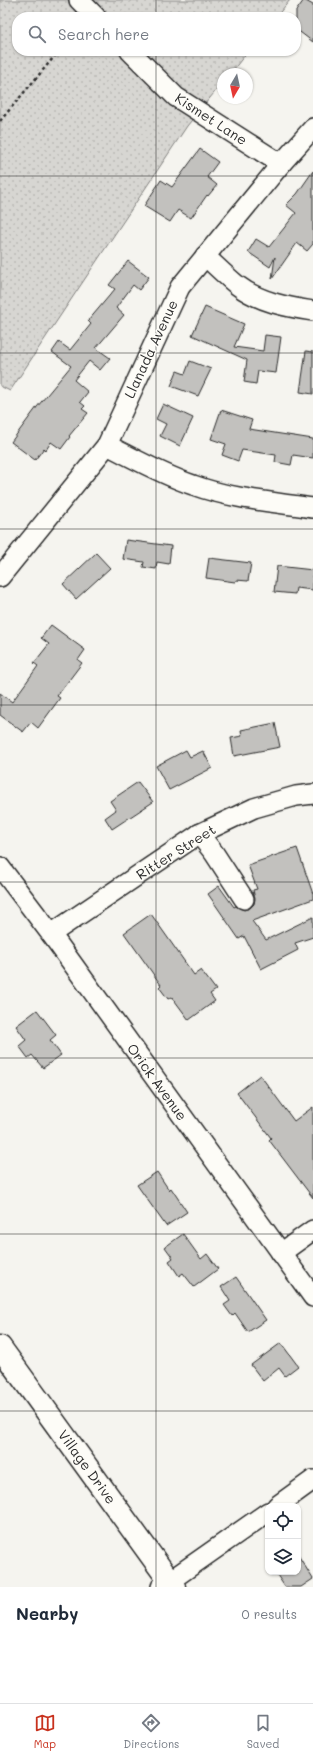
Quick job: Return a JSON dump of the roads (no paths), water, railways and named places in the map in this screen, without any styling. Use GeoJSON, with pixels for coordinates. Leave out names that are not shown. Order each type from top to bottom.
{"type":"FeatureCollection","features":[{"type":"Feature","properties":{"kind":"main road","name":"Village Drive"},"geometry":{"type":"LineString","coordinates":[[0,1347],[168,1585]]}},
{"type":"Feature","properties":{"kind":"street"},"geometry":{"type":"LineString","coordinates":[[79,0],[91,12]]}},
{"type":"Feature","properties":{"kind":"street","name":"Kismet Lane"},"geometry":{"type":"LineString","coordinates":[[135,56],[176,97],[281,164]]}},
{"type":"Feature","properties":{"kind":"street","name":"Llanada Avenue"},"geometry":{"type":"LineString","coordinates":[[0,577],[107,445],[180,287],[281,164],[313,128]]}},
{"type":"Feature","properties":{"kind":"street"},"geometry":{"type":"LineString","coordinates":[[205,256],[238,286],[265,300],[296,308],[313,310]]}},
{"type":"Feature","properties":{"kind":"street"},"geometry":{"type":"LineString","coordinates":[[107,445],[193,485],[239,497],[313,508]]}},
{"type":"Feature","properties":{"kind":"street","name":"Ritter Street"},"geometry":{"type":"LineString","coordinates":[[51,934],[199,834],[254,808],[296,796],[313,794]]}},
{"type":"Feature","properties":{"kind":"street"},"geometry":{"type":"LineString","coordinates":[[199,834],[214,853],[244,899]]}},
{"type":"Feature","properties":{"kind":"street","name":"Orick Avenue"},"geometry":{"type":"LineString","coordinates":[[0,867],[51,934],[313,1297]]}},
{"type":"Feature","properties":{"kind":"street"},"geometry":{"type":"LineString","coordinates":[[281,1254],[313,1230]]}},
{"type":"Feature","properties":{"kind":"street"},"geometry":{"type":"LineString","coordinates":[[281,1503],[313,1480]]}},
{"type":"Feature","properties":{"kind":"street"},"geometry":{"type":"LineString","coordinates":[[168,1585],[265,1514]]}}]}
